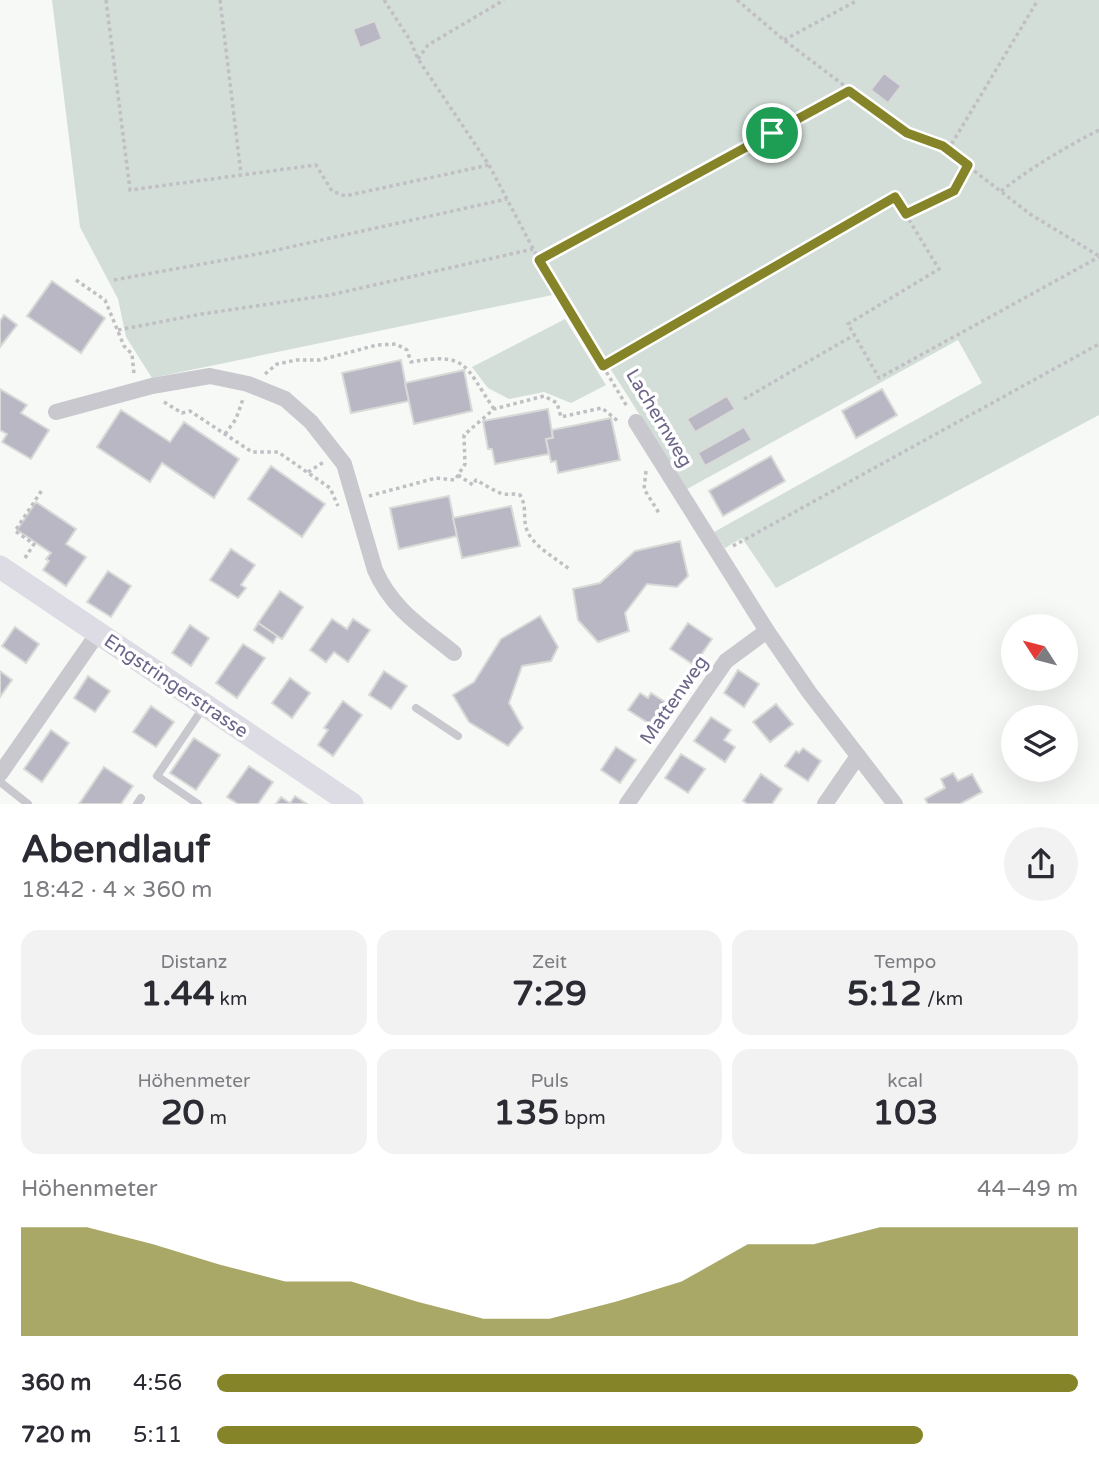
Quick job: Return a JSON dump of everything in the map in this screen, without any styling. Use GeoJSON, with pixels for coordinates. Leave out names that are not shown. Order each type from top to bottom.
{"type":"FeatureCollection","features":[{"type":"Feature","properties":{"kind":"main road","name":"Engstringerstrasse"},"geometry":{"type":"LineString","coordinates":[[10,566],[98,633],[345,802]]}},
{"type":"Feature","properties":{"kind":"street"},"geometry":{"type":"LineString","coordinates":[[56,412],[135,391],[210,376],[254,386],[285,399],[311,422],[344,464],[382,586],[395,604],[454,653]]}},
{"type":"Feature","properties":{"kind":"street","name":"Lachernweg"},"geometry":{"type":"LineString","coordinates":[[629,424],[719,553],[767,632],[895,804]]}},
{"type":"Feature","properties":{"kind":"street","name":"Mattenweg"},"geometry":{"type":"LineString","coordinates":[[627,804],[726,661],[767,632]]}},
{"type":"Feature","properties":{"kind":"street"},"geometry":{"type":"LineString","coordinates":[[0,774],[98,633]]}},
{"type":"Feature","properties":{"kind":"street"},"geometry":{"type":"LineString","coordinates":[[825,804],[858,757]]}},
{"type":"Feature","properties":{"kind":"lane"},"geometry":{"type":"LineString","coordinates":[[198,804],[157,776],[204,705]]}},
{"type":"Feature","properties":{"kind":"lane"},"geometry":{"type":"LineString","coordinates":[[416,708],[458,736]]}},
{"type":"Feature","properties":{"kind":"lane"},"geometry":{"type":"LineString","coordinates":[[0,782],[28,804]]}},
{"type":"Feature","properties":{"kind":"path"},"geometry":{"type":"LineString","coordinates":[[106,0],[130,190],[316,164],[332,191],[345,196],[489,164]]}},
{"type":"Feature","properties":{"kind":"path"},"geometry":{"type":"LineString","coordinates":[[220,0],[241,174]]}},
{"type":"Feature","properties":{"kind":"path","name":"Lachernweg"},"geometry":{"type":"LineString","coordinates":[[384,0],[410,40],[418,59],[489,164],[539,260],[603,366],[629,424]]}},
{"type":"Feature","properties":{"kind":"path"},"geometry":{"type":"LineString","coordinates":[[418,59],[428,45],[504,0]]}},
{"type":"Feature","properties":{"kind":"path"},"geometry":{"type":"LineString","coordinates":[[603,366],[895,197],[939,269],[848,324],[879,377],[1099,257],[1030,214],[943,146],[907,133],[849,91],[737,0]]}},
{"type":"Feature","properties":{"kind":"path"},"geometry":{"type":"LineString","coordinates":[[784,40],[858,0]]}},
{"type":"Feature","properties":{"kind":"path"},"geometry":{"type":"LineString","coordinates":[[948,150],[1038,0]]}},
{"type":"Feature","properties":{"kind":"path"},"geometry":{"type":"LineString","coordinates":[[539,260],[849,91]]}},
{"type":"Feature","properties":{"kind":"path"},"geometry":{"type":"LineString","coordinates":[[1001,191],[1055,153],[1099,130]]}},
{"type":"Feature","properties":{"kind":"path"},"geometry":{"type":"LineString","coordinates":[[906,214],[954,191],[968,165]]}},
{"type":"Feature","properties":{"kind":"path"},"geometry":{"type":"LineString","coordinates":[[114,280],[263,253],[507,199]]}},
{"type":"Feature","properties":{"kind":"path"},"geometry":{"type":"LineString","coordinates":[[118,330],[202,314],[330,295],[533,249]]}},
{"type":"Feature","properties":{"kind":"path"},"geometry":{"type":"LineString","coordinates":[[76,280],[106,300],[124,345],[132,354],[135,391],[150,402],[162,400],[182,413],[190,411],[252,452],[278,452],[330,488],[335,503],[344,512],[436,478],[455,480],[465,464],[464,435],[494,409],[544,396],[557,403],[561,417],[602,408],[629,424]]}},
{"type":"Feature","properties":{"kind":"path"},"geometry":{"type":"LineString","coordinates":[[744,399],[854,335]]}},
{"type":"Feature","properties":{"kind":"path"},"geometry":{"type":"LineString","coordinates":[[225,434],[254,386],[276,364],[320,360],[377,345],[396,344],[407,351],[411,362],[449,358],[458,361],[466,367],[494,409]]}},
{"type":"Feature","properties":{"kind":"path"},"geometry":{"type":"LineString","coordinates":[[719,553],[1099,344]]}},
{"type":"Feature","properties":{"kind":"path"},"geometry":{"type":"LineString","coordinates":[[645,463],[644,489],[659,513]]}},
{"type":"Feature","properties":{"kind":"path"},"geometry":{"type":"LineString","coordinates":[[458,475],[473,485],[476,480],[507,495],[520,495],[528,533],[569,569]]}},
{"type":"Feature","properties":{"kind":"path"},"geometry":{"type":"LineString","coordinates":[[10,566],[34,544],[15,531],[42,491]]}},
{"type":"Feature","properties":{"kind":"shaded area"},"geometry":{"type":"Polygon","coordinates":[[[52,0],[1099,0],[1099,415],[776,588],[742,538],[725,548],[714,532],[982,383],[958,340],[687,489],[562,293],[152,378],[126,337],[118,299],[80,227],[52,0]]]}},
{"type":"Feature","properties":{"kind":"shaded area"},"geometry":{"type":"Polygon","coordinates":[[[565,319],[606,385],[571,403],[544,392],[509,399],[488,388],[472,367],[565,319]]]}},
{"type":"Feature","properties":{"kind":"building"},"geometry":{"type":"Polygon","coordinates":[[[375,21],[382,39],[360,48],[353,29],[375,21]]]}},
{"type":"Feature","properties":{"kind":"building"},"geometry":{"type":"Polygon","coordinates":[[[884,73],[901,86],[888,103],[871,90],[884,73]]]}},
{"type":"Feature","properties":{"kind":"building"},"geometry":{"type":"Polygon","coordinates":[[[52,281],[105,318],[81,353],[27,316],[52,281]]]}},
{"type":"Feature","properties":{"kind":"building"},"geometry":{"type":"Polygon","coordinates":[[[4,315],[17,325],[0,347],[0,321],[4,315]]]}},
{"type":"Feature","properties":{"kind":"building"},"geometry":{"type":"Polygon","coordinates":[[[401,360],[409,401],[351,413],[342,373],[401,360]]]}},
{"type":"Feature","properties":{"kind":"building"},"geometry":{"type":"Polygon","coordinates":[[[464,370],[472,411],[414,424],[405,383],[464,370]]]}},
{"type":"Feature","properties":{"kind":"building"},"geometry":{"type":"Polygon","coordinates":[[[0,389],[27,405],[21,413],[49,430],[31,459],[2,442],[7,434],[0,430],[0,389]]]}},
{"type":"Feature","properties":{"kind":"building"},"geometry":{"type":"Polygon","coordinates":[[[882,389],[897,415],[856,438],[842,411],[882,389]]]}},
{"type":"Feature","properties":{"kind":"building"},"geometry":{"type":"Polygon","coordinates":[[[727,396],[735,409],[695,432],[687,419],[727,396]]]}},
{"type":"Feature","properties":{"kind":"building"},"geometry":{"type":"Polygon","coordinates":[[[548,409],[553,438],[546,439],[549,454],[495,464],[492,449],[488,449],[483,421],[548,409]]]}},
{"type":"Feature","properties":{"kind":"building"},"geometry":{"type":"Polygon","coordinates":[[[121,410],[170,442],[184,422],[239,459],[214,498],[162,463],[150,482],[97,447],[121,410]]]}},
{"type":"Feature","properties":{"kind":"building"},"geometry":{"type":"Polygon","coordinates":[[[611,418],[620,460],[558,473],[556,461],[551,462],[546,439],[553,438],[552,430],[611,418]]]}},
{"type":"Feature","properties":{"kind":"building"},"geometry":{"type":"Polygon","coordinates":[[[744,427],[752,440],[705,466],[698,453],[744,427]]]}},
{"type":"Feature","properties":{"kind":"building"},"geometry":{"type":"Polygon","coordinates":[[[771,456],[785,481],[723,516],[709,491],[771,456]]]}},
{"type":"Feature","properties":{"kind":"building"},"geometry":{"type":"Polygon","coordinates":[[[271,466],[325,504],[302,537],[248,499],[271,466]]]}},
{"type":"Feature","properties":{"kind":"building"},"geometry":{"type":"Polygon","coordinates":[[[449,496],[457,536],[399,549],[390,508],[449,496]]]}},
{"type":"Feature","properties":{"kind":"building"},"geometry":{"type":"Polygon","coordinates":[[[36,502],[76,529],[66,544],[86,557],[66,586],[43,570],[51,553],[17,530],[36,502]]]}},
{"type":"Feature","properties":{"kind":"building"},"geometry":{"type":"Polygon","coordinates":[[[511,506],[520,546],[462,558],[453,518],[511,506]]]}},
{"type":"Feature","properties":{"kind":"building"},"geometry":{"type":"Polygon","coordinates":[[[680,541],[688,576],[677,587],[647,584],[625,613],[629,631],[598,642],[578,620],[573,589],[600,583],[635,551],[680,541]]]}},
{"type":"Feature","properties":{"kind":"building"},"geometry":{"type":"Polygon","coordinates":[[[231,549],[255,565],[241,585],[246,588],[238,598],[210,580],[231,549]]]}},
{"type":"Feature","properties":{"kind":"building"},"geometry":{"type":"Polygon","coordinates":[[[108,571],[131,586],[111,617],[87,602],[108,571]]]}},
{"type":"Feature","properties":{"kind":"building"},"geometry":{"type":"Polygon","coordinates":[[[280,591],[303,607],[282,639],[258,623],[280,591]]]}},
{"type":"Feature","properties":{"kind":"building"},"geometry":{"type":"Polygon","coordinates":[[[540,616],[558,647],[551,661],[522,666],[509,703],[523,728],[508,746],[469,722],[453,695],[474,682],[501,639],[540,616]]]}},
{"type":"Feature","properties":{"kind":"building"},"geometry":{"type":"Polygon","coordinates":[[[332,619],[347,629],[353,619],[370,630],[348,662],[334,652],[326,662],[310,650],[332,619]]]}},
{"type":"Feature","properties":{"kind":"building"},"geometry":{"type":"Polygon","coordinates":[[[258,623],[277,636],[273,643],[254,630],[258,623]]]}},
{"type":"Feature","properties":{"kind":"building"},"geometry":{"type":"Polygon","coordinates":[[[688,623],[712,639],[694,665],[670,649],[688,623]]]}},
{"type":"Feature","properties":{"kind":"building"},"geometry":{"type":"Polygon","coordinates":[[[190,625],[209,638],[191,666],[172,653],[190,625]]]}},
{"type":"Feature","properties":{"kind":"building"},"geometry":{"type":"Polygon","coordinates":[[[15,627],[39,644],[26,663],[2,646],[15,627]]]}},
{"type":"Feature","properties":{"kind":"building"},"geometry":{"type":"Polygon","coordinates":[[[243,644],[265,658],[237,698],[216,683],[243,644]]]}},
{"type":"Feature","properties":{"kind":"building"},"geometry":{"type":"Polygon","coordinates":[[[738,670],[759,684],[744,707],[724,693],[738,670]]]}},
{"type":"Feature","properties":{"kind":"building"},"geometry":{"type":"Polygon","coordinates":[[[0,671],[12,680],[0,697],[0,671]]]}},
{"type":"Feature","properties":{"kind":"building"},"geometry":{"type":"Polygon","coordinates":[[[384,671],[407,686],[391,709],[369,695],[384,671]]]}},
{"type":"Feature","properties":{"kind":"building"},"geometry":{"type":"Polygon","coordinates":[[[88,676],[110,691],[95,712],[74,698],[88,676]]]}},
{"type":"Feature","properties":{"kind":"building"},"geometry":{"type":"Polygon","coordinates":[[[290,678],[310,693],[292,718],[272,703],[290,678]]]}},
{"type":"Feature","properties":{"kind":"building"},"geometry":{"type":"Polygon","coordinates":[[[640,693],[648,698],[651,693],[671,706],[656,728],[628,710],[640,693]]]}},
{"type":"Feature","properties":{"kind":"building"},"geometry":{"type":"Polygon","coordinates":[[[343,701],[362,715],[333,756],[318,745],[328,730],[324,728],[343,701]]]}},
{"type":"Feature","properties":{"kind":"building"},"geometry":{"type":"Polygon","coordinates":[[[776,704],[793,724],[770,742],[753,722],[776,704]]]}},
{"type":"Feature","properties":{"kind":"building"},"geometry":{"type":"Polygon","coordinates":[[[151,706],[174,722],[156,747],[133,732],[151,706]]]}},
{"type":"Feature","properties":{"kind":"building"},"geometry":{"type":"Polygon","coordinates":[[[711,717],[731,730],[724,740],[735,747],[725,762],[694,741],[711,717]]]}},
{"type":"Feature","properties":{"kind":"building"},"geometry":{"type":"Polygon","coordinates":[[[51,730],[69,743],[42,782],[24,769],[51,730]]]}},
{"type":"Feature","properties":{"kind":"building"},"geometry":{"type":"Polygon","coordinates":[[[194,738],[220,755],[196,790],[170,773],[194,738]]]}},
{"type":"Feature","properties":{"kind":"building"},"geometry":{"type":"Polygon","coordinates":[[[616,747],[636,760],[620,783],[601,770],[616,747]]]}},
{"type":"Feature","properties":{"kind":"building"},"geometry":{"type":"Polygon","coordinates":[[[803,748],[821,761],[808,781],[785,766],[796,751],[799,753],[803,748]]]}},
{"type":"Feature","properties":{"kind":"building"},"geometry":{"type":"Polygon","coordinates":[[[681,754],[705,769],[688,793],[665,778],[681,754]]]}},
{"type":"Feature","properties":{"kind":"building"},"geometry":{"type":"Polygon","coordinates":[[[249,766],[273,782],[258,804],[238,804],[227,797],[249,766]]]}},
{"type":"Feature","properties":{"kind":"building"},"geometry":{"type":"Polygon","coordinates":[[[104,767],[133,786],[121,804],[79,804],[104,767]]]}},
{"type":"Feature","properties":{"kind":"building"},"geometry":{"type":"Polygon","coordinates":[[[953,773],[958,781],[972,774],[982,792],[960,804],[928,804],[925,799],[945,788],[941,779],[953,773]]]}},
{"type":"Feature","properties":{"kind":"building"},"geometry":{"type":"Polygon","coordinates":[[[761,774],[782,789],[772,804],[748,804],[743,801],[761,774]]]}},
{"type":"Feature","properties":{"kind":"building"},"geometry":{"type":"Polygon","coordinates":[[[295,796],[307,804],[276,804],[281,797],[290,803],[295,796]]]}},
{"type":"Feature","properties":{"kind":"route"},"geometry":{"type":"LineString","coordinates":[[849,91],[907,133],[943,146],[968,165],[954,191],[906,214],[895,197],[603,366],[539,260],[772,133],[849,91]]}}]}
